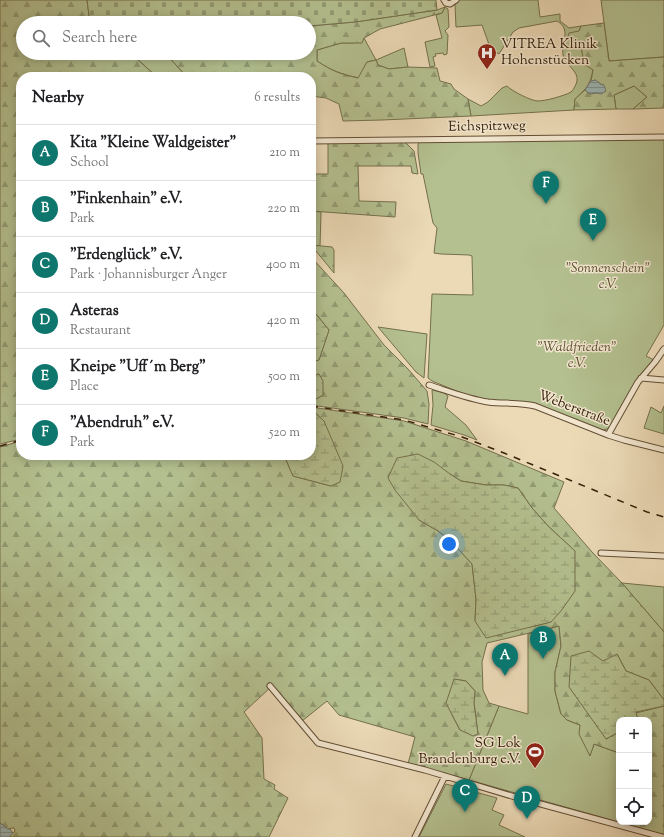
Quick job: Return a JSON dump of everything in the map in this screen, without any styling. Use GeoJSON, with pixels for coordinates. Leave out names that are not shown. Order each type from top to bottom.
{"type":"FeatureCollection","features":[{"type":"Feature","properties":{"kind":"street"},"geometry":{"type":"LineString","coordinates":[[445,1],[450,4],[456,0]]}},
{"type":"Feature","properties":{"kind":"street","name":"Eichspitzweg"},"geometry":{"type":"LineString","coordinates":[[316,141],[664,137]]}},
{"type":"Feature","properties":{"kind":"street"},"geometry":{"type":"LineString","coordinates":[[608,435],[641,378],[664,349]]}},
{"type":"Feature","properties":{"kind":"street"},"geometry":{"type":"LineString","coordinates":[[641,378],[664,380]]}},
{"type":"Feature","properties":{"kind":"street","name":"Weberstraße"},"geometry":{"type":"LineString","coordinates":[[429,385],[470,399],[535,406],[608,435],[664,450]]}},
{"type":"Feature","properties":{"kind":"street"},"geometry":{"type":"LineString","coordinates":[[601,553],[664,556]]}},
{"type":"Feature","properties":{"kind":"street"},"geometry":{"type":"LineString","coordinates":[[270,686],[318,743],[425,770],[515,797],[662,837]]}},
{"type":"Feature","properties":{"kind":"street"},"geometry":{"type":"LineString","coordinates":[[415,837],[446,776]]}},
{"type":"Feature","properties":{"kind":"green space"},"geometry":{"type":"Polygon","coordinates":[[[0,0],[87,0],[89,16],[16,16],[16,60],[138,60],[151,72],[16,72],[16,440],[0,444],[0,0]]]}},
{"type":"Feature","properties":{"kind":"green space"},"geometry":{"type":"Polygon","coordinates":[[[87,0],[436,0],[437,10],[355,22],[316,25],[316,16],[89,16],[87,0]]]}},
{"type":"Feature","properties":{"kind":"green space"},"geometry":{"type":"Polygon","coordinates":[[[459,0],[538,0],[540,17],[560,14],[560,21],[569,28],[581,26],[579,31],[583,57],[593,70],[591,79],[587,86],[575,99],[574,110],[471,116],[468,99],[481,106],[488,102],[502,88],[507,86],[517,93],[531,99],[538,101],[545,100],[559,97],[571,92],[576,84],[577,77],[564,59],[563,50],[565,32],[564,28],[557,21],[519,28],[513,32],[499,54],[491,50],[482,25],[456,27],[455,5],[459,0]]]}},
{"type":"Feature","properties":{"kind":"green space"},"geometry":{"type":"Polygon","coordinates":[[[601,0],[664,0],[664,57],[609,61],[601,0]]]}},
{"type":"Feature","properties":{"kind":"green space"},"geometry":{"type":"Polygon","coordinates":[[[445,7],[448,9],[449,27],[445,31],[448,35],[447,54],[435,54],[436,56],[433,57],[435,66],[430,67],[425,42],[442,38],[436,15],[442,13],[445,7]]]}},
{"type":"Feature","properties":{"kind":"green space"},"geometry":{"type":"Polygon","coordinates":[[[445,7],[442,13],[380,29],[364,38],[362,43],[341,43],[317,50],[317,61],[336,72],[358,78],[367,62],[376,60],[378,65],[389,69],[408,67],[437,68],[440,81],[451,84],[454,89],[468,99],[471,116],[343,121],[339,104],[326,98],[316,97],[316,72],[182,72],[171,60],[316,60],[316,25],[355,22],[437,10],[445,7]]]}},
{"type":"Feature","properties":{"kind":"green space"},"geometry":{"type":"Polygon","coordinates":[[[604,23],[609,61],[664,57],[664,108],[633,109],[647,97],[634,86],[614,95],[616,109],[574,110],[575,99],[585,90],[590,94],[597,93],[604,85],[600,84],[596,80],[591,81],[593,70],[581,62],[583,57],[580,42],[567,39],[569,33],[579,31],[581,26],[604,23]]]}},
{"type":"Feature","properties":{"kind":"green space"},"geometry":{"type":"Polygon","coordinates":[[[364,38],[376,60],[367,62],[359,78],[337,72],[317,61],[317,50],[341,43],[354,43],[364,38]]]}},
{"type":"Feature","properties":{"kind":"green space"},"geometry":{"type":"Polygon","coordinates":[[[404,48],[408,67],[389,69],[378,65],[376,60],[404,48]]]}},
{"type":"Feature","properties":{"kind":"green space"},"geometry":{"type":"Polygon","coordinates":[[[138,60],[171,60],[182,72],[151,72],[138,60]]]}},
{"type":"Feature","properties":{"kind":"green space"},"geometry":{"type":"Polygon","coordinates":[[[634,86],[647,97],[633,109],[616,109],[614,95],[634,86]]]}},
{"type":"Feature","properties":{"kind":"green space"},"geometry":{"type":"Polygon","coordinates":[[[664,138],[664,325],[646,356],[654,360],[610,427],[603,430],[537,405],[525,402],[495,401],[471,397],[428,378],[432,294],[473,295],[472,256],[434,253],[437,228],[433,223],[423,174],[421,174],[418,144],[421,141],[664,138]]]}},
{"type":"Feature","properties":{"kind":"green space"},"geometry":{"type":"Polygon","coordinates":[[[328,142],[405,142],[414,151],[418,174],[412,173],[411,166],[358,166],[359,201],[396,202],[395,217],[316,211],[316,174],[328,174],[328,142]]]}},
{"type":"Feature","properties":{"kind":"green space"},"geometry":{"type":"Polygon","coordinates":[[[316,212],[321,212],[320,246],[316,246],[316,212]]]}},
{"type":"Feature","properties":{"kind":"green space"},"geometry":{"type":"Polygon","coordinates":[[[316,245],[332,247],[334,250],[334,273],[316,251],[316,245]]]}},
{"type":"Feature","properties":{"kind":"green space"},"geometry":{"type":"Polygon","coordinates":[[[316,262],[344,293],[384,345],[427,391],[429,404],[428,424],[404,418],[316,406],[316,399],[323,395],[322,381],[319,374],[316,375],[316,361],[319,360],[329,330],[316,314],[316,262]]]}},
{"type":"Feature","properties":{"kind":"green space"},"geometry":{"type":"Polygon","coordinates":[[[316,314],[329,330],[319,360],[316,361],[316,314]]]}},
{"type":"Feature","properties":{"kind":"green space"},"geometry":{"type":"Polygon","coordinates":[[[378,327],[427,334],[424,378],[416,372],[378,327]]]}},
{"type":"Feature","properties":{"kind":"green space"},"geometry":{"type":"Polygon","coordinates":[[[319,374],[323,381],[323,395],[316,399],[316,375],[319,374]]]}},
{"type":"Feature","properties":{"kind":"green space"},"geometry":{"type":"Polygon","coordinates":[[[432,390],[444,393],[448,396],[445,407],[466,425],[477,440],[431,425],[433,405],[432,390]]]}},
{"type":"Feature","properties":{"kind":"green space"},"geometry":{"type":"Polygon","coordinates":[[[664,406],[664,434],[644,428],[651,407],[661,413],[664,406]]]}},
{"type":"Feature","properties":{"kind":"green space"},"geometry":{"type":"Polygon","coordinates":[[[316,408],[404,421],[466,441],[564,482],[554,508],[664,632],[664,700],[649,680],[626,671],[617,654],[606,739],[616,734],[616,752],[594,744],[590,756],[579,734],[580,725],[567,720],[561,714],[555,691],[555,672],[561,646],[559,626],[487,643],[482,662],[483,690],[489,703],[499,706],[469,780],[408,764],[415,737],[339,715],[327,701],[302,721],[272,686],[244,712],[262,738],[264,779],[275,785],[274,789],[288,798],[269,837],[10,837],[15,831],[14,828],[8,829],[0,823],[0,447],[16,442],[16,460],[286,460],[293,476],[331,486],[324,421],[316,414],[316,408]],[[450,474],[419,520],[438,531],[451,541],[472,564],[476,599],[475,621],[528,627],[551,622],[575,551],[549,527],[532,508],[518,488],[504,485],[486,485],[461,481],[450,474]],[[454,679],[452,715],[460,730],[478,734],[474,703],[475,691],[466,681],[454,679]]]}},
{"type":"Feature","properties":{"kind":"green space"},"geometry":{"type":"Polygon","coordinates":[[[316,414],[324,421],[343,466],[340,482],[331,486],[293,476],[286,460],[316,460],[316,414]]]}},
{"type":"Feature","properties":{"kind":"green space"},"geometry":{"type":"Polygon","coordinates":[[[418,454],[434,462],[461,481],[486,485],[504,485],[518,488],[532,508],[549,527],[575,551],[575,591],[551,622],[486,638],[475,621],[476,599],[472,564],[451,541],[438,531],[419,520],[395,490],[388,478],[397,458],[418,454]]]}},
{"type":"Feature","properties":{"kind":"green space"},"geometry":{"type":"Polygon","coordinates":[[[622,583],[664,587],[664,632],[622,583]]]}},
{"type":"Feature","properties":{"kind":"green space"},"geometry":{"type":"Polygon","coordinates":[[[559,626],[561,646],[555,672],[555,691],[561,714],[567,720],[580,725],[590,755],[594,744],[616,752],[616,821],[469,780],[499,706],[528,714],[528,634],[559,626]]]}},
{"type":"Feature","properties":{"kind":"green space"},"geometry":{"type":"Polygon","coordinates":[[[589,651],[603,661],[617,654],[626,671],[649,680],[664,700],[664,706],[636,712],[637,717],[616,717],[616,734],[606,739],[569,687],[571,656],[589,651]]]}},
{"type":"Feature","properties":{"kind":"green space"},"geometry":{"type":"Polygon","coordinates":[[[454,679],[466,681],[475,691],[474,703],[478,734],[473,736],[460,730],[446,703],[454,679]]]}},
{"type":"Feature","properties":{"kind":"green space"},"geometry":{"type":"Polygon","coordinates":[[[664,706],[664,835],[629,825],[652,825],[652,717],[637,717],[636,713],[664,706]]]}},
{"type":"Feature","properties":{"kind":"green space"},"geometry":{"type":"Polygon","coordinates":[[[446,784],[497,798],[492,810],[504,815],[499,825],[525,837],[419,837],[446,784]]]}},
{"type":"Feature","properties":{"kind":"water"},"geometry":{"type":"Polygon","coordinates":[[[596,80],[600,84],[604,85],[606,91],[601,94],[590,94],[585,90],[591,81],[596,80]]]}},
{"type":"Feature","properties":{"kind":"water"},"geometry":{"type":"Polygon","coordinates":[[[0,823],[10,829],[13,833],[10,837],[0,837],[0,823]]]}},
{"type":"Feature","properties":{"kind":"railway"},"geometry":{"type":"LineString","coordinates":[[316,407],[404,420],[462,437],[647,512],[664,517]]}},
{"type":"Feature","properties":{"kind":"railway"},"geometry":{"type":"LineString","coordinates":[[0,446],[16,441]]}},
{"type":"Feature","properties":{"kind":"place","name":"VITREA Klinik Hohenstücken"},"geometry":{"type":"Point","coordinates":[487,70]}},
{"type":"Feature","properties":{"kind":"place","name":"\"Abendruh\" e.V."},"geometry":{"type":"Point","coordinates":[546,204]}},
{"type":"Feature","properties":{"kind":"place","name":"Kneipe \"Uff´m Berg\""},"geometry":{"type":"Point","coordinates":[593,241]}},
{"type":"Feature","properties":{"kind":"place","name":"\"Finkenhain\" e.V."},"geometry":{"type":"Point","coordinates":[543,659]}},
{"type":"Feature","properties":{"kind":"place","name":"Kita \"Kleine Waldgeister\""},"geometry":{"type":"Point","coordinates":[505,676]}},
{"type":"Feature","properties":{"kind":"place","name":"SG Lok Brandenburg e.V."},"geometry":{"type":"Point","coordinates":[535,769]}},
{"type":"Feature","properties":{"kind":"place","name":"\"Erdenglück\" e.V."},"geometry":{"type":"Point","coordinates":[465,812]}},
{"type":"Feature","properties":{"kind":"place","name":"Asteras"},"geometry":{"type":"Point","coordinates":[527,819]}},
{"type":"Feature","properties":{"kind":"park label","name":"\"Sonnenschein\" e.V."},"geometry":{"type":"Point","coordinates":[608,278]}},
{"type":"Feature","properties":{"kind":"park label","name":"\"Waldfrieden\" e.V."},"geometry":{"type":"Point","coordinates":[577,356]}}]}
